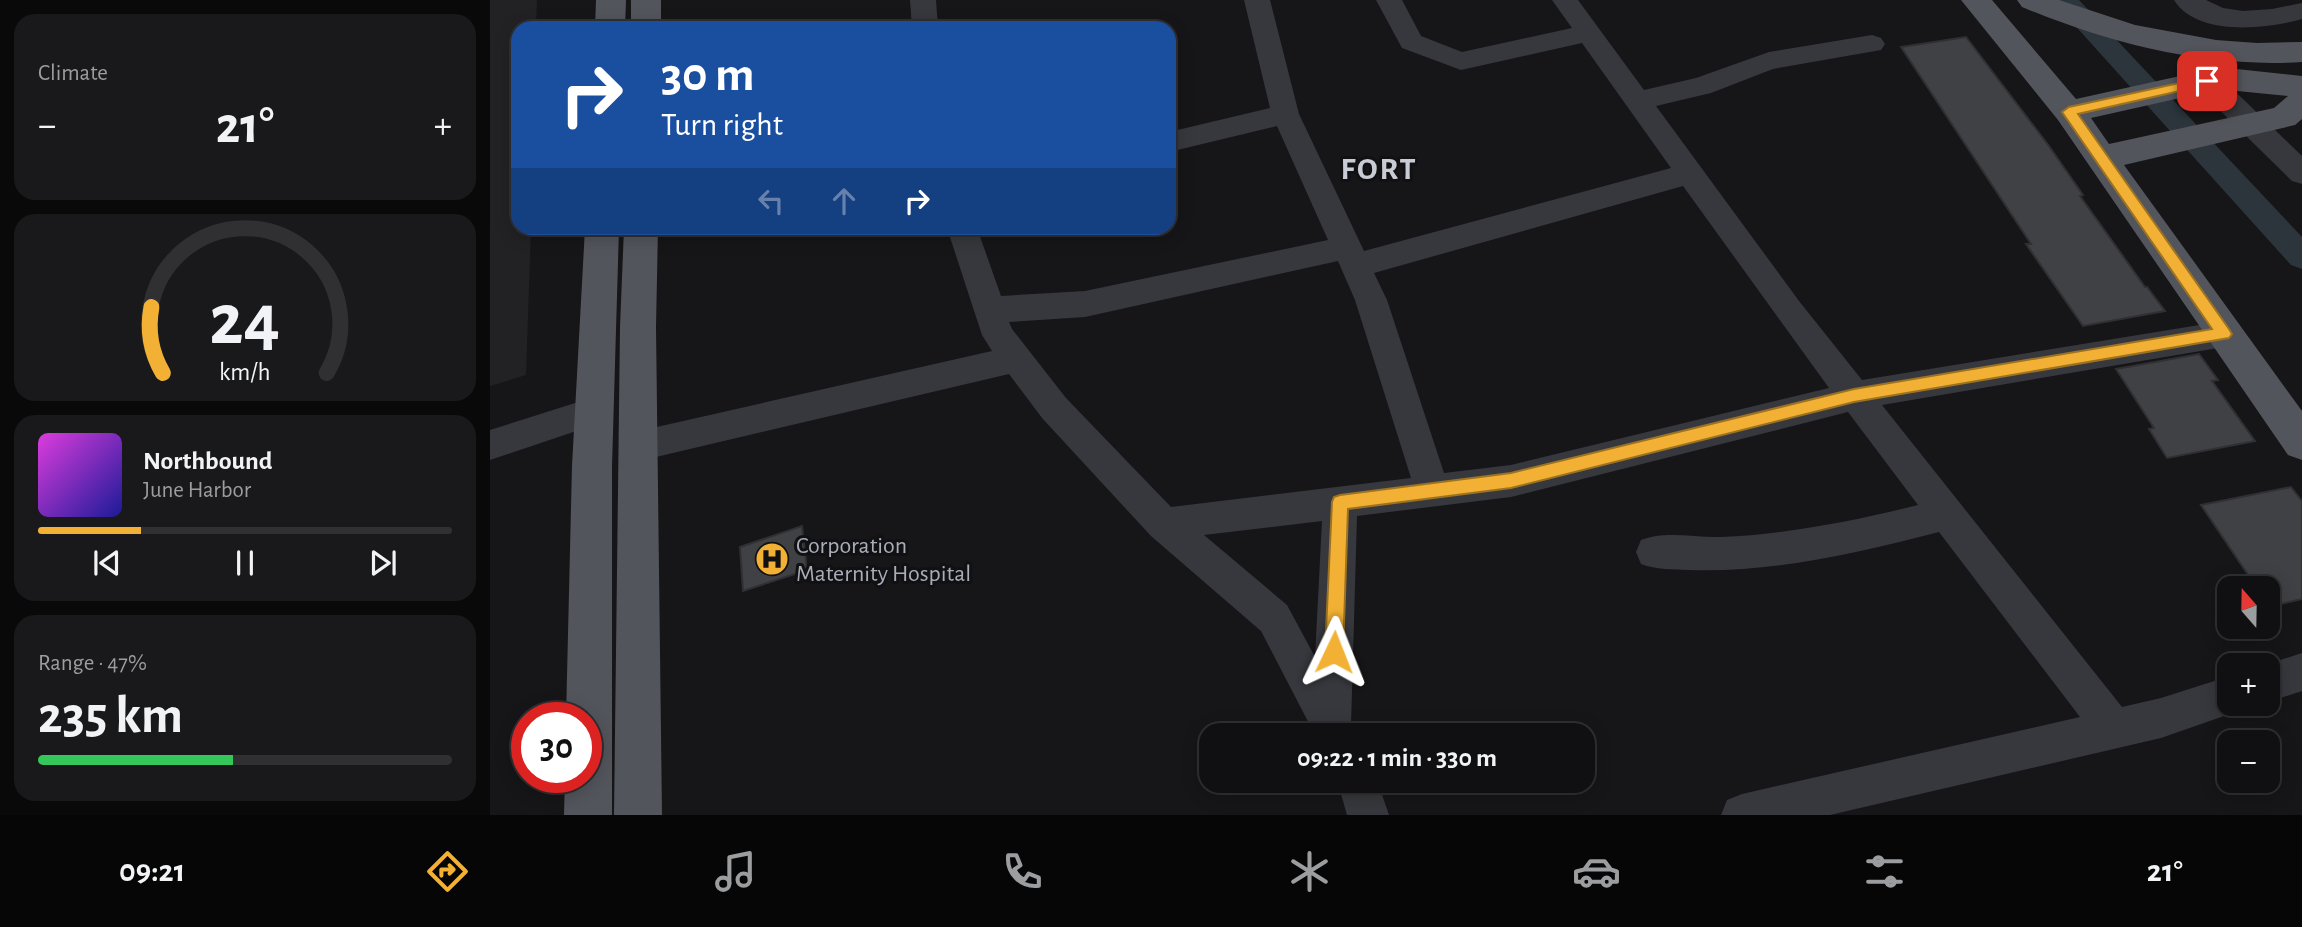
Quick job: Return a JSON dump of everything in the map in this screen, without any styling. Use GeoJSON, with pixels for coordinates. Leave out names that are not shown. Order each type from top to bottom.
{"type":"FeatureCollection","features":[{"type":"Feature","properties":{"kind":"main road"},"geometry":{"type":"LineString","coordinates":[[610,21],[611,0]]}},
{"type":"Feature","properties":{"kind":"main road"},"geometry":{"type":"LineString","coordinates":[[646,0],[646,21]]}},
{"type":"Feature","properties":{"kind":"main road"},"geometry":{"type":"LineString","coordinates":[[1976,0],[2112,155],[2224,334],[2302,443]]}},
{"type":"Feature","properties":{"kind":"main road"},"geometry":{"type":"LineString","coordinates":[[2032,0],[2113,28],[2181,44],[2244,53],[2302,52]]}},
{"type":"Feature","properties":{"kind":"main road"},"geometry":{"type":"LineString","coordinates":[[2073,110],[2206,82],[2302,87]]}},
{"type":"Feature","properties":{"kind":"main road"},"geometry":{"type":"LineString","coordinates":[[2112,155],[2284,117],[2302,102]]}},
{"type":"Feature","properties":{"kind":"main road"},"geometry":{"type":"LineString","coordinates":[[588,815],[594,411],[602,235]]}},
{"type":"Feature","properties":{"kind":"main road"},"geometry":{"type":"LineString","coordinates":[[638,815],[638,327],[641,235]]}},
{"type":"Feature","properties":{"kind":"street"},"geometry":{"type":"LineString","coordinates":[[923,0],[924,21]]}},
{"type":"Feature","properties":{"kind":"street"},"geometry":{"type":"LineString","coordinates":[[1257,0],[1285,114],[1371,300],[1432,490]]}},
{"type":"Feature","properties":{"kind":"street"},"geometry":{"type":"LineString","coordinates":[[1389,0],[1412,42],[1461,61],[1588,33]]}},
{"type":"Feature","properties":{"kind":"street"},"geometry":{"type":"LineString","coordinates":[[1564,0],[1788,310],[2113,729]]}},
{"type":"Feature","properties":{"kind":"street"},"geometry":{"type":"LineString","coordinates":[[2302,11],[2275,19],[2239,22],[2195,6],[2194,26],[2206,82],[2243,126],[2302,173]]}},
{"type":"Feature","properties":{"kind":"street"},"geometry":{"type":"LineString","coordinates":[[1637,101],[1701,86],[1769,61],[1872,44]]}},
{"type":"Feature","properties":{"kind":"street"},"geometry":{"type":"LineString","coordinates":[[1176,140],[1285,114]]}},
{"type":"Feature","properties":{"kind":"street"},"geometry":{"type":"LineString","coordinates":[[989,310],[1085,304],[1350,257],[1689,174]]}},
{"type":"Feature","properties":{"kind":"street"},"geometry":{"type":"LineString","coordinates":[[964,235],[998,335],[1054,408],[1164,524],[1274,618],[1330,723]]}},
{"type":"Feature","properties":{"kind":"street"},"geometry":{"type":"LineString","coordinates":[[1164,524],[1511,481],[1854,396],[2224,334]]}},
{"type":"Feature","properties":{"kind":"street"},"geometry":{"type":"LineString","coordinates":[[639,446],[1017,359]]}},
{"type":"Feature","properties":{"kind":"street"},"geometry":{"type":"LineString","coordinates":[[490,445],[594,411]]}},
{"type":"Feature","properties":{"kind":"street"},"geometry":{"type":"LineString","coordinates":[[1334,723],[1340,502]]}},
{"type":"Feature","properties":{"kind":"street"},"geometry":{"type":"LineString","coordinates":[[1654,552],[1721,554],[1852,538],[1947,514]]}},
{"type":"Feature","properties":{"kind":"street"},"geometry":{"type":"LineString","coordinates":[[2280,679],[2302,672]]}},
{"type":"Feature","properties":{"kind":"street"},"geometry":{"type":"LineString","coordinates":[[1742,815],[2161,718],[2217,699]]}},
{"type":"Feature","properties":{"kind":"street"},"geometry":{"type":"LineString","coordinates":[[1361,793],[1368,815]]}},
{"type":"Feature","properties":{"kind":"shaded area"},"geometry":{"type":"Polygon","coordinates":[[[490,0],[537,0],[536,21],[511,21],[511,235],[531,235],[526,375],[490,386],[490,0]]]}},
{"type":"Feature","properties":{"kind":"building"},"geometry":{"type":"Polygon","coordinates":[[[1966,37],[2049,146],[2083,195],[2080,196],[2165,311],[2083,326],[2026,244],[2031,244],[1901,47],[1966,37]]]}},
{"type":"Feature","properties":{"kind":"building"},"geometry":{"type":"Polygon","coordinates":[[[2199,354],[2218,380],[2212,381],[2255,441],[2167,458],[2149,429],[2154,428],[2116,369],[2199,354]]]}},
{"type":"Feature","properties":{"kind":"building"},"geometry":{"type":"Polygon","coordinates":[[[2291,487],[2302,501],[2302,599],[2280,604],[2280,576],[2249,576],[2201,505],[2291,487]]]}},
{"type":"Feature","properties":{"kind":"building"},"geometry":{"type":"Polygon","coordinates":[[[802,526],[807,570],[743,591],[740,547],[802,526]]]}},
{"type":"Feature","properties":{"kind":"waterway"},"geometry":{"type":"LineString","coordinates":[[2065,0],[2302,257]]}},
{"type":"Feature","properties":{"kind":"place","name":"Corporation Maternity Hospital"},"geometry":{"type":"Point","coordinates":[772,559]}},
{"type":"Feature","properties":{"kind":"district","name":"FORT"},"geometry":{"type":"Point","coordinates":[1379,168]}},
{"type":"Feature","properties":{"kind":"route"},"geometry":{"type":"LineString","coordinates":[[1334,652],[1340,502],[1511,481],[1854,396],[2224,334],[2069,112],[2207,81]]}}]}
